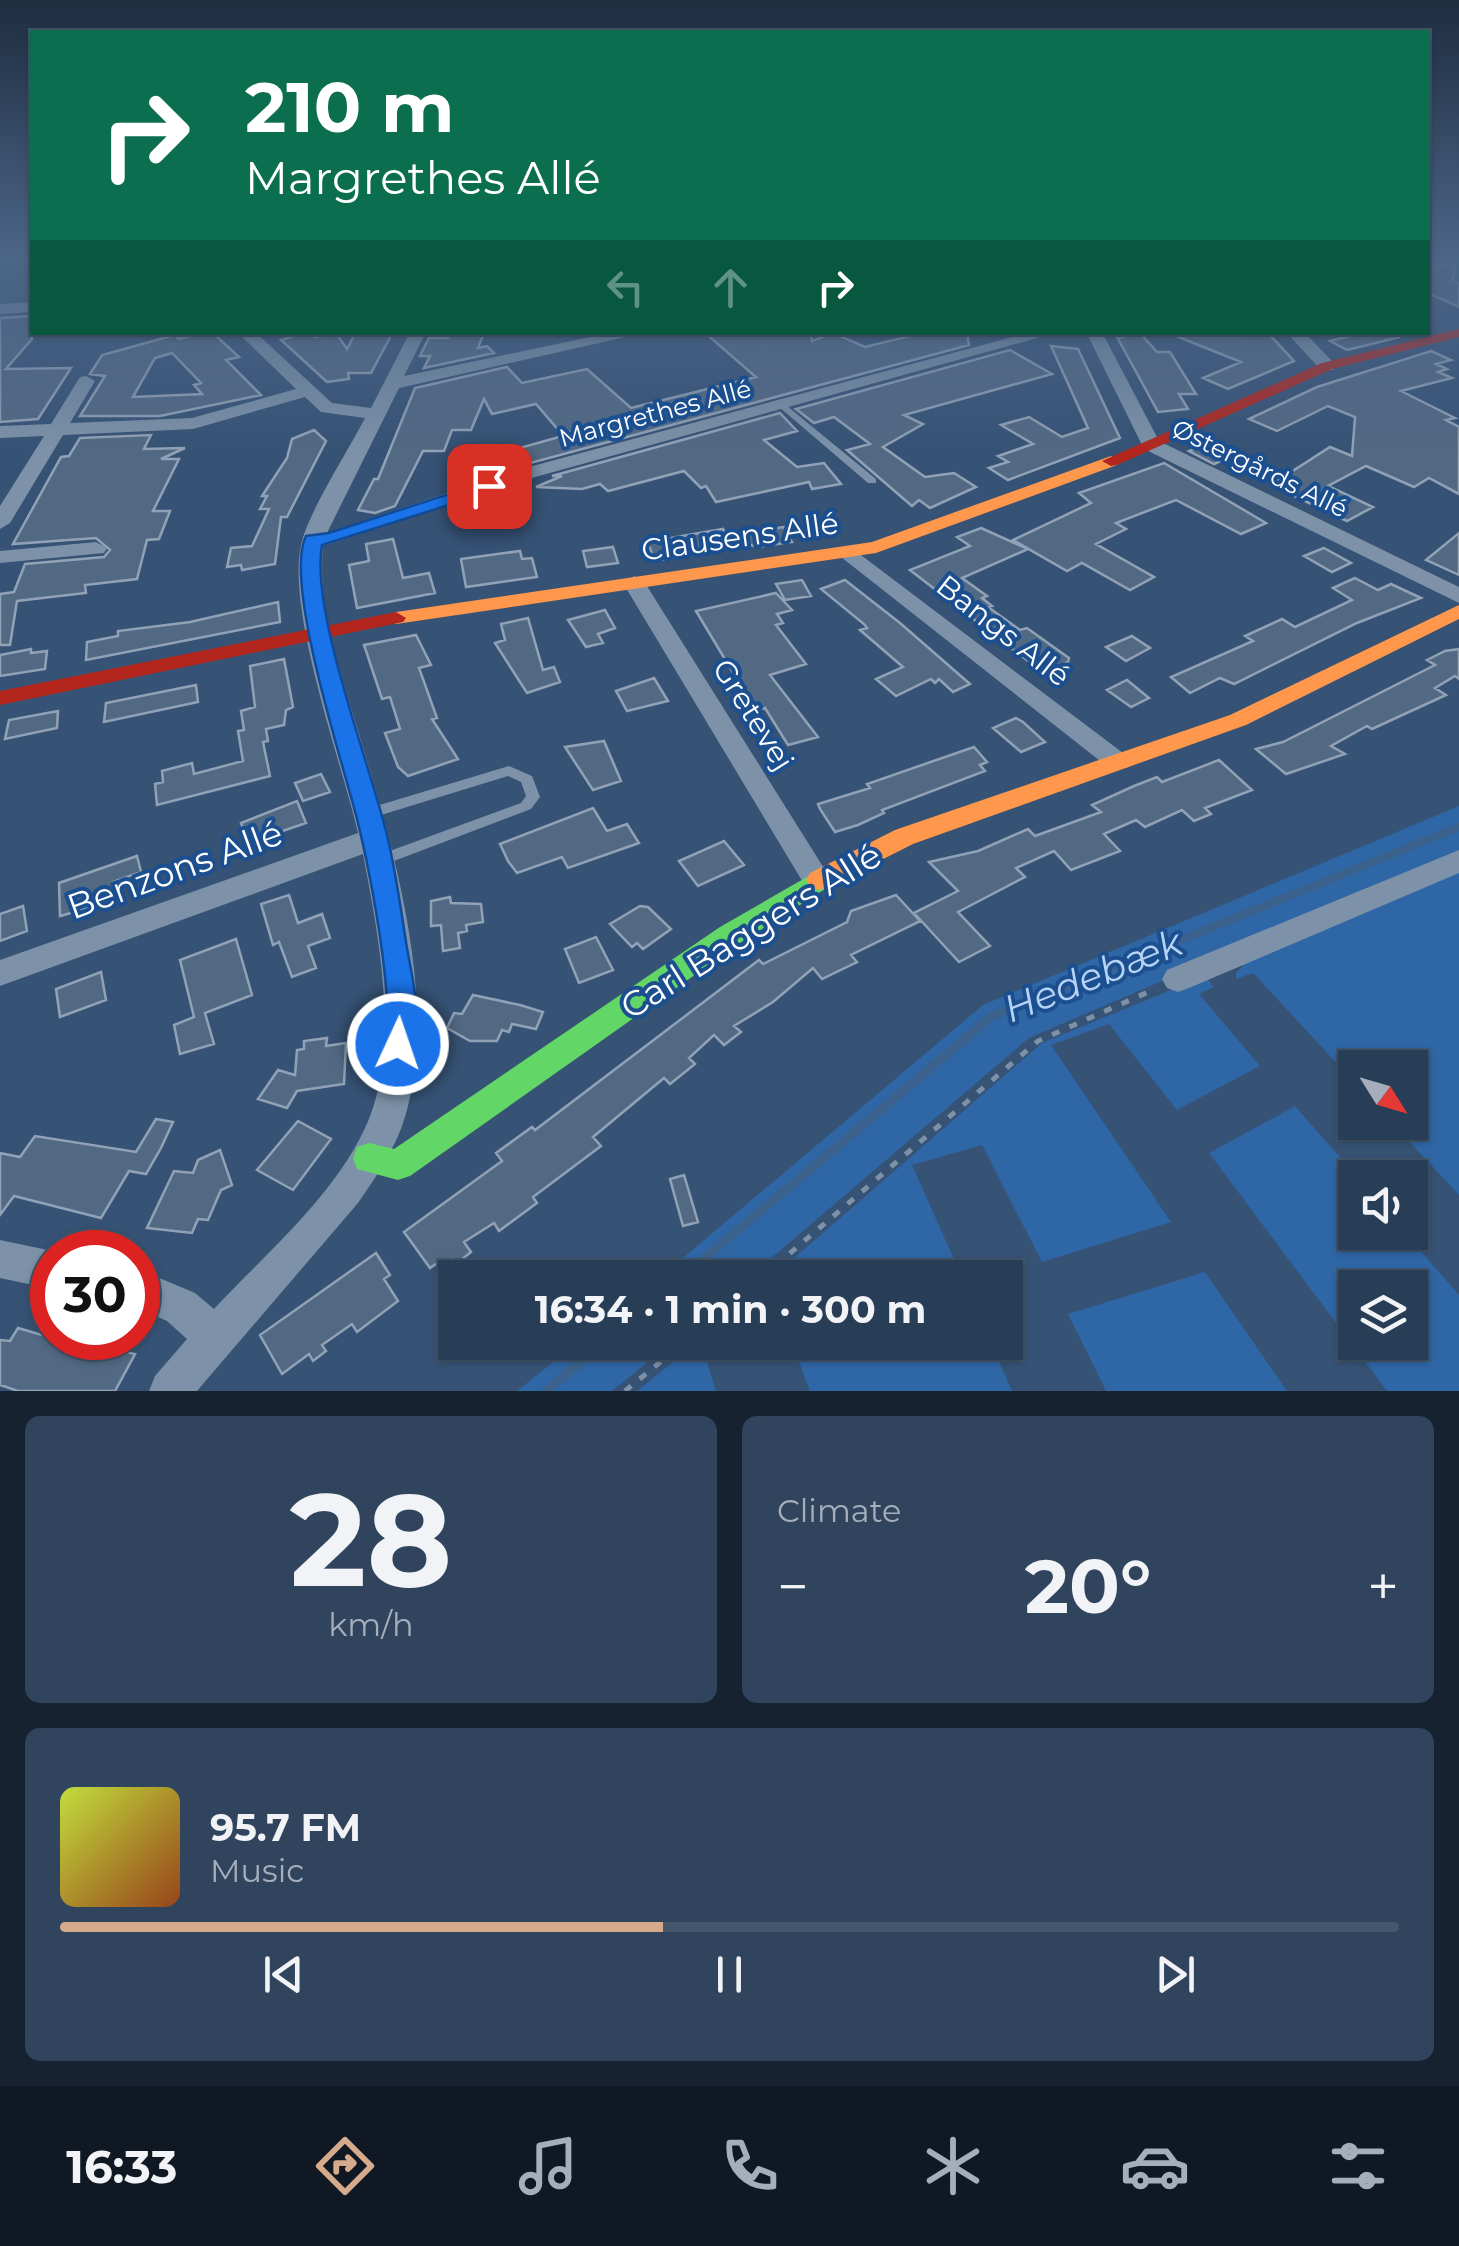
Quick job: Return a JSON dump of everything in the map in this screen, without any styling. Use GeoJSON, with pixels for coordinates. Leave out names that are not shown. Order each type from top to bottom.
{"type":"FeatureCollection","features":[{"type":"Feature","properties":{"kind":"street","name":"Clausens Allé"},"geometry":{"type":"LineString","coordinates":[[0,698],[482,604],[849,552],[900,539],[1150,445],[1327,366],[1459,332]]}},
{"type":"Feature","properties":{"kind":"street"},"geometry":{"type":"LineString","coordinates":[[248,335],[335,411],[376,414]]}},
{"type":"Feature","properties":{"kind":"street"},"geometry":{"type":"LineString","coordinates":[[170,1391],[214,1336],[331,1207],[369,1158],[392,1110],[402,1002],[374,837],[320,634],[309,562],[313,540],[416,335]]}},
{"type":"Feature","properties":{"kind":"street"},"geometry":{"type":"LineString","coordinates":[[391,384],[626,335]]}},
{"type":"Feature","properties":{"kind":"street","name":"Margrethes Allé"},"geometry":{"type":"LineString","coordinates":[[313,540],[331,539],[521,476],[1040,335]]}},
{"type":"Feature","properties":{"kind":"street","name":"Østergårds Allé"},"geometry":{"type":"LineString","coordinates":[[1095,335],[1150,445],[1459,596]]}},
{"type":"Feature","properties":{"kind":"street"},"geometry":{"type":"LineString","coordinates":[[1297,335],[1327,366]]}},
{"type":"Feature","properties":{"kind":"street"},"geometry":{"type":"LineString","coordinates":[[0,522],[86,381]]}},
{"type":"Feature","properties":{"kind":"street"},"geometry":{"type":"LineString","coordinates":[[0,432],[192,423],[308,391]]}},
{"type":"Feature","properties":{"kind":"street"},"geometry":{"type":"LineString","coordinates":[[0,557],[96,548]]}},
{"type":"Feature","properties":{"kind":"street","name":"Bangs Allé"},"geometry":{"type":"LineString","coordinates":[[849,552],[1118,762]]}},
{"type":"Feature","properties":{"kind":"street","name":"Gretevej"},"geometry":{"type":"LineString","coordinates":[[634,583],[817,881]]}},
{"type":"Feature","properties":{"kind":"street","name":"Carl Baggers Allé"},"geometry":{"type":"LineString","coordinates":[[369,1158],[398,1165],[730,935],[817,881],[904,838],[1238,720],[1459,611]]}},
{"type":"Feature","properties":{"kind":"street","name":"Benzons Allé"},"geometry":{"type":"LineString","coordinates":[[0,973],[374,837]]}},
{"type":"Feature","properties":{"kind":"street"},"geometry":{"type":"LineString","coordinates":[[1178,978],[1218,974],[1459,860]]}},
{"type":"Feature","properties":{"kind":"street"},"geometry":{"type":"LineString","coordinates":[[0,1259],[30,1265]]}},
{"type":"Feature","properties":{"kind":"street"},"geometry":{"type":"LineString","coordinates":[[160,1298],[180,1307],[214,1336]]}},
{"type":"Feature","properties":{"kind":"lane","name":"Margrethes Allé"},"geometry":{"type":"LineString","coordinates":[[781,404],[872,480]]}},
{"type":"Feature","properties":{"kind":"lane"},"geometry":{"type":"LineString","coordinates":[[509,771],[528,779],[533,796],[526,806],[374,837],[509,771]]}},
{"type":"Feature","properties":{"kind":"path"},"geometry":{"type":"LineString","coordinates":[[782,1260],[1038,1041],[1178,978]]}},
{"type":"Feature","properties":{"kind":"path"},"geometry":{"type":"LineString","coordinates":[[625,1391],[663,1360]]}},
{"type":"Feature","properties":{"kind":"shaded area"},"geometry":{"type":"Polygon","coordinates":[[[1459,806],[1459,854],[1029,1038],[769,1260],[680,1260],[983,1005],[1459,806]]]}},
{"type":"Feature","properties":{"kind":"shaded area"},"geometry":{"type":"Polygon","coordinates":[[[1459,869],[1459,1195],[1408,1140],[1428,1140],[1428,1050],[1338,1050],[1338,1065],[1253,973],[1236,979],[1236,973],[1247,961],[1459,869]]]}},
{"type":"Feature","properties":{"kind":"shaded area"},"geometry":{"type":"Polygon","coordinates":[[[1205,976],[1214,987],[1199,994],[1260,1066],[1177,1110],[1109,1024],[1051,1045],[1171,1222],[1042,1262],[982,1145],[912,1165],[954,1260],[792,1260],[1042,1043],[1205,976]]]}},
{"type":"Feature","properties":{"kind":"shaded area"},"geometry":{"type":"Polygon","coordinates":[[[1295,1106],[1342,1160],[1338,1160],[1338,1250],[1420,1250],[1459,1295],[1459,1391],[1387,1391],[1364,1360],[1428,1360],[1428,1270],[1338,1270],[1338,1325],[1209,1153],[1295,1106]]]}},
{"type":"Feature","properties":{"kind":"shaded area"},"geometry":{"type":"Polygon","coordinates":[[[1205,1272],[1287,1391],[1106,1391],[1068,1314],[1205,1272]]]}},
{"type":"Feature","properties":{"kind":"shaded area"},"geometry":{"type":"Polygon","coordinates":[[[556,1360],[650,1360],[612,1391],[517,1391],[556,1360]]]}},
{"type":"Feature","properties":{"kind":"shaded area"},"geometry":{"type":"Polygon","coordinates":[[[675,1360],[706,1360],[716,1391],[637,1391],[675,1360]]]}},
{"type":"Feature","properties":{"kind":"shaded area"},"geometry":{"type":"Polygon","coordinates":[[[798,1360],[998,1360],[1012,1391],[810,1391],[798,1360]]]}},
{"type":"Feature","properties":{"kind":"building"},"geometry":{"type":"Polygon","coordinates":[[[0,322],[30,322],[32,339],[6,369],[71,368],[38,419],[0,422],[0,322]]]}},
{"type":"Feature","properties":{"kind":"building"},"geometry":{"type":"Polygon","coordinates":[[[175,335],[179,339],[215,335],[239,357],[226,360],[261,395],[160,416],[80,416],[105,376],[90,374],[102,355],[175,335]],[[172,353],[155,358],[133,397],[202,394],[194,385],[201,383],[172,353]]]}},
{"type":"Feature","properties":{"kind":"building"},"geometry":{"type":"Polygon","coordinates":[[[297,335],[337,335],[347,349],[354,335],[391,335],[371,373],[348,373],[349,379],[327,382],[281,340],[297,335]]]}},
{"type":"Feature","properties":{"kind":"building"},"geometry":{"type":"Polygon","coordinates":[[[483,335],[478,348],[487,346],[494,353],[424,368],[430,356],[420,356],[429,338],[483,335]]]}},
{"type":"Feature","properties":{"kind":"building"},"geometry":{"type":"Polygon","coordinates":[[[707,335],[811,335],[812,341],[838,335],[865,347],[914,335],[967,335],[969,345],[504,470],[491,456],[577,432],[560,432],[536,404],[492,414],[484,399],[471,430],[452,430],[444,451],[423,451],[395,506],[375,513],[358,510],[374,479],[378,479],[415,388],[507,367],[522,383],[587,369],[631,408],[756,377],[707,335]]]}},
{"type":"Feature","properties":{"kind":"building"},"geometry":{"type":"Polygon","coordinates":[[[1142,335],[1157,352],[1170,352],[1196,394],[1179,394],[1188,409],[1158,412],[1117,337],[1142,335]]]}},
{"type":"Feature","properties":{"kind":"building"},"geometry":{"type":"Polygon","coordinates":[[[1270,335],[1294,361],[1228,389],[1203,378],[1241,362],[1176,336],[1270,335]]]}},
{"type":"Feature","properties":{"kind":"building"},"geometry":{"type":"Polygon","coordinates":[[[1353,335],[1400,337],[1347,350],[1330,341],[1353,335]]]}},
{"type":"Feature","properties":{"kind":"building"},"geometry":{"type":"Polygon","coordinates":[[[1051,346],[1078,349],[1120,438],[1008,480],[989,468],[1008,462],[998,456],[1033,444],[1001,425],[1029,417],[1062,437],[1088,428],[1051,346]]]}},
{"type":"Feature","properties":{"kind":"building"},"geometry":{"type":"Polygon","coordinates":[[[1010,350],[1052,374],[904,415],[923,424],[883,447],[925,477],[954,473],[976,487],[930,508],[919,500],[912,506],[847,450],[870,444],[834,417],[814,423],[796,409],[1010,350]]]}},
{"type":"Feature","properties":{"kind":"building"},"geometry":{"type":"Polygon","coordinates":[[[1431,351],[1451,360],[1436,364],[1447,369],[1438,372],[1452,378],[1401,391],[1455,418],[1446,420],[1459,427],[1459,494],[1429,478],[1414,487],[1366,466],[1328,486],[1373,507],[1347,521],[1271,485],[1330,447],[1352,456],[1355,417],[1328,406],[1277,431],[1249,419],[1317,387],[1431,351]]]}},
{"type":"Feature","properties":{"kind":"building"},"geometry":{"type":"Polygon","coordinates":[[[780,413],[797,431],[764,440],[797,467],[824,463],[841,484],[812,489],[809,482],[716,502],[706,486],[701,488],[684,471],[608,491],[600,484],[582,489],[536,487],[562,476],[552,476],[780,413]]]}},
{"type":"Feature","properties":{"kind":"building"},"geometry":{"type":"Polygon","coordinates":[[[314,430],[326,441],[287,517],[281,517],[275,564],[242,570],[241,565],[227,567],[231,548],[252,546],[269,509],[260,509],[267,496],[262,496],[287,458],[292,439],[314,430]]]}},
{"type":"Feature","properties":{"kind":"building"},"geometry":{"type":"Polygon","coordinates":[[[151,435],[144,449],[185,448],[161,459],[179,459],[153,511],[170,511],[159,539],[147,540],[137,579],[85,585],[86,593],[17,601],[10,645],[0,645],[0,594],[14,592],[25,564],[104,557],[110,550],[96,538],[13,544],[61,457],[69,456],[80,438],[151,435]]]}},
{"type":"Feature","properties":{"kind":"building"},"geometry":{"type":"Polygon","coordinates":[[[1207,443],[1234,455],[1214,464],[1189,451],[1207,443]]]}},
{"type":"Feature","properties":{"kind":"building"},"geometry":{"type":"Polygon","coordinates":[[[1164,463],[1266,523],[1241,534],[1176,500],[1116,523],[1126,529],[1096,544],[1154,577],[1130,590],[1082,563],[1067,571],[1013,540],[1091,503],[1079,493],[1164,463]]]}},
{"type":"Feature","properties":{"kind":"building"},"geometry":{"type":"Polygon","coordinates":[[[784,527],[792,542],[757,547],[727,538],[731,546],[704,550],[671,540],[677,557],[654,561],[648,542],[723,529],[726,535],[784,527]]]}},
{"type":"Feature","properties":{"kind":"building"},"geometry":{"type":"Polygon","coordinates":[[[981,528],[1028,549],[962,578],[987,596],[982,598],[992,606],[988,607],[1020,630],[1027,628],[1069,658],[1068,662],[1047,672],[1037,668],[910,570],[970,546],[957,537],[981,528]]]}},
{"type":"Feature","properties":{"kind":"building"},"geometry":{"type":"Polygon","coordinates":[[[1459,533],[1459,575],[1426,560],[1459,533]]]}},
{"type":"Feature","properties":{"kind":"building"},"geometry":{"type":"Polygon","coordinates":[[[393,539],[403,578],[429,573],[435,593],[357,608],[349,565],[369,561],[366,544],[393,539]]]}},
{"type":"Feature","properties":{"kind":"building"},"geometry":{"type":"Polygon","coordinates":[[[613,547],[618,563],[587,567],[583,551],[613,547]]]}},
{"type":"Feature","properties":{"kind":"building"},"geometry":{"type":"Polygon","coordinates":[[[1324,548],[1351,563],[1332,572],[1304,556],[1324,548]]]}},
{"type":"Feature","properties":{"kind":"building"},"geometry":{"type":"Polygon","coordinates":[[[520,551],[522,559],[532,558],[537,577],[466,587],[461,559],[520,551]]]}},
{"type":"Feature","properties":{"kind":"building"},"geometry":{"type":"Polygon","coordinates":[[[1355,578],[1378,590],[1391,584],[1421,598],[1357,623],[1234,684],[1220,678],[1190,693],[1171,677],[1253,641],[1245,636],[1282,619],[1295,627],[1352,600],[1333,588],[1355,578]]]}},
{"type":"Feature","properties":{"kind":"building"},"geometry":{"type":"Polygon","coordinates":[[[802,580],[811,596],[785,600],[776,584],[802,580]]]}},
{"type":"Feature","properties":{"kind":"building"},"geometry":{"type":"Polygon","coordinates":[[[845,580],[970,684],[953,692],[939,679],[935,683],[931,679],[896,696],[876,679],[903,667],[860,630],[867,628],[864,624],[821,589],[845,580]]]}},
{"type":"Feature","properties":{"kind":"building"},"geometry":{"type":"Polygon","coordinates":[[[776,593],[792,610],[777,614],[783,623],[776,625],[806,664],[770,675],[818,737],[788,745],[765,708],[757,710],[750,701],[696,611],[776,593]]]}},
{"type":"Feature","properties":{"kind":"building"},"geometry":{"type":"Polygon","coordinates":[[[278,602],[280,622],[86,660],[87,642],[118,636],[118,631],[190,622],[278,602]]]}},
{"type":"Feature","properties":{"kind":"building"},"geometry":{"type":"Polygon","coordinates":[[[605,610],[615,628],[598,634],[603,643],[586,647],[568,620],[605,610]]]}},
{"type":"Feature","properties":{"kind":"building"},"geometry":{"type":"Polygon","coordinates":[[[528,618],[543,670],[554,667],[560,682],[527,693],[495,643],[505,640],[501,624],[528,618]]]}},
{"type":"Feature","properties":{"kind":"building"},"geometry":{"type":"Polygon","coordinates":[[[416,635],[431,665],[419,668],[437,718],[432,719],[458,759],[408,776],[398,767],[385,733],[400,729],[390,697],[382,699],[364,645],[416,635]]]}},
{"type":"Feature","properties":{"kind":"building"},"geometry":{"type":"Polygon","coordinates":[[[1132,636],[1150,648],[1126,661],[1106,647],[1132,636]]]}},
{"type":"Feature","properties":{"kind":"building"},"geometry":{"type":"Polygon","coordinates":[[[31,649],[31,653],[47,651],[45,669],[0,676],[0,655],[31,649]]]}},
{"type":"Feature","properties":{"kind":"building"},"geometry":{"type":"Polygon","coordinates":[[[1459,649],[1459,679],[1455,676],[1435,688],[1446,695],[1372,729],[1367,726],[1331,746],[1345,754],[1286,774],[1256,749],[1283,742],[1435,665],[1427,660],[1459,649]]]}},
{"type":"Feature","properties":{"kind":"building"},"geometry":{"type":"Polygon","coordinates":[[[284,659],[293,707],[286,710],[284,725],[266,729],[268,741],[263,742],[270,776],[157,805],[155,784],[163,782],[162,771],[192,763],[194,774],[243,761],[238,731],[244,730],[241,711],[255,707],[250,666],[284,659]]]}},
{"type":"Feature","properties":{"kind":"building"},"geometry":{"type":"Polygon","coordinates":[[[654,678],[668,701],[627,711],[616,691],[654,678]]]}},
{"type":"Feature","properties":{"kind":"building"},"geometry":{"type":"Polygon","coordinates":[[[1127,680],[1149,698],[1131,707],[1107,690],[1127,680]]]}},
{"type":"Feature","properties":{"kind":"building"},"geometry":{"type":"Polygon","coordinates":[[[196,685],[198,702],[104,722],[106,703],[196,685]]]}},
{"type":"Feature","properties":{"kind":"building"},"geometry":{"type":"Polygon","coordinates":[[[58,711],[57,728],[5,739],[9,720],[58,711]]]}},
{"type":"Feature","properties":{"kind":"building"},"geometry":{"type":"Polygon","coordinates":[[[1016,718],[1045,742],[1021,752],[993,728],[1016,718]]]}},
{"type":"Feature","properties":{"kind":"building"},"geometry":{"type":"Polygon","coordinates":[[[604,741],[621,781],[593,790],[565,747],[604,741]]]}},
{"type":"Feature","properties":{"kind":"building"},"geometry":{"type":"Polygon","coordinates":[[[974,747],[987,762],[980,765],[985,771],[882,810],[884,813],[858,825],[835,832],[818,804],[870,788],[867,784],[974,747]]]}},
{"type":"Feature","properties":{"kind":"building"},"geometry":{"type":"Polygon","coordinates":[[[1219,760],[1252,790],[1205,808],[1211,814],[1194,821],[1182,810],[1145,827],[1136,820],[1104,834],[1120,851],[1071,870],[1054,851],[1016,868],[1025,877],[958,912],[990,946],[959,962],[914,913],[958,891],[929,862],[978,851],[1028,829],[1035,836],[1101,812],[1092,805],[1134,786],[1157,777],[1162,782],[1219,760]]]}},
{"type":"Feature","properties":{"kind":"building"},"geometry":{"type":"Polygon","coordinates":[[[321,774],[330,792],[303,801],[295,783],[321,774]]]}},
{"type":"Feature","properties":{"kind":"building"},"geometry":{"type":"Polygon","coordinates":[[[297,801],[306,823],[248,843],[241,823],[297,801]]]}},
{"type":"Feature","properties":{"kind":"building"},"geometry":{"type":"Polygon","coordinates":[[[593,808],[607,831],[627,824],[639,843],[568,868],[562,857],[517,873],[508,861],[500,844],[593,808]]]}},
{"type":"Feature","properties":{"kind":"building"},"geometry":{"type":"Polygon","coordinates":[[[724,841],[744,865],[698,886],[679,861],[724,841]]]}},
{"type":"Feature","properties":{"kind":"building"},"geometry":{"type":"Polygon","coordinates":[[[137,856],[141,872],[113,882],[117,900],[60,916],[59,883],[137,856]]]}},
{"type":"Feature","properties":{"kind":"building"},"geometry":{"type":"Polygon","coordinates":[[[289,895],[298,923],[322,914],[330,938],[308,946],[316,968],[292,977],[279,942],[273,945],[261,904],[289,895]]]}},
{"type":"Feature","properties":{"kind":"building"},"geometry":{"type":"Polygon","coordinates":[[[896,895],[920,921],[851,955],[857,962],[822,979],[813,968],[773,1002],[734,1026],[741,1032],[724,1045],[714,1035],[689,1058],[695,1064],[670,1084],[664,1078],[593,1137],[601,1146],[533,1197],[537,1203],[499,1231],[494,1223],[464,1242],[471,1252],[461,1260],[438,1260],[430,1268],[404,1232],[502,1161],[496,1153],[532,1127],[535,1130],[759,960],[763,964],[847,922],[851,911],[896,895]]]}},
{"type":"Feature","properties":{"kind":"building"},"geometry":{"type":"Polygon","coordinates":[[[450,897],[451,903],[481,904],[483,922],[466,925],[467,931],[458,933],[460,948],[443,951],[441,925],[431,926],[431,901],[450,897]]]}},
{"type":"Feature","properties":{"kind":"building"},"geometry":{"type":"Polygon","coordinates":[[[23,906],[27,931],[0,941],[0,914],[23,906]]]}},
{"type":"Feature","properties":{"kind":"building"},"geometry":{"type":"Polygon","coordinates":[[[640,906],[648,907],[671,929],[643,949],[637,943],[632,947],[610,924],[640,906]]]}},
{"type":"Feature","properties":{"kind":"building"},"geometry":{"type":"Polygon","coordinates":[[[596,937],[613,970],[579,983],[565,949],[596,937]]]}},
{"type":"Feature","properties":{"kind":"building"},"geometry":{"type":"Polygon","coordinates":[[[236,939],[252,995],[205,1013],[214,1044],[180,1054],[174,1025],[194,1017],[180,960],[236,939]]]}},
{"type":"Feature","properties":{"kind":"building"},"geometry":{"type":"Polygon","coordinates":[[[101,972],[106,1000],[60,1017],[56,989],[101,972]]]}},
{"type":"Feature","properties":{"kind":"building"},"geometry":{"type":"Polygon","coordinates":[[[473,995],[543,1012],[536,1029],[512,1024],[509,1032],[502,1030],[497,1041],[470,1041],[447,1028],[454,1013],[462,1014],[473,995]]]}},
{"type":"Feature","properties":{"kind":"building"},"geometry":{"type":"Polygon","coordinates":[[[327,1038],[326,1046],[346,1043],[344,1084],[297,1091],[287,1108],[258,1099],[278,1070],[295,1075],[297,1050],[304,1049],[304,1041],[327,1038]]]}},
{"type":"Feature","properties":{"kind":"building"},"geometry":{"type":"Polygon","coordinates":[[[156,1119],[173,1122],[161,1148],[146,1174],[129,1171],[101,1218],[14,1196],[0,1215],[0,1153],[20,1157],[35,1136],[136,1152],[156,1119]]]}},
{"type":"Feature","properties":{"kind":"building"},"geometry":{"type":"Polygon","coordinates":[[[298,1121],[331,1139],[293,1190],[257,1170],[298,1121]]]}},
{"type":"Feature","properties":{"kind":"building"},"geometry":{"type":"Polygon","coordinates":[[[220,1150],[232,1185],[221,1190],[208,1220],[198,1219],[192,1233],[147,1228],[174,1171],[193,1173],[198,1160],[220,1150]]]}},
{"type":"Feature","properties":{"kind":"building"},"geometry":{"type":"Polygon","coordinates":[[[684,1175],[698,1222],[683,1226],[670,1179],[684,1175]]]}},
{"type":"Feature","properties":{"kind":"building"},"geometry":{"type":"Polygon","coordinates":[[[376,1253],[390,1275],[384,1279],[398,1301],[357,1332],[352,1324],[322,1345],[326,1351],[313,1361],[309,1354],[282,1374],[260,1335],[376,1253]]]}},
{"type":"Feature","properties":{"kind":"building"},"geometry":{"type":"Polygon","coordinates":[[[18,1328],[30,1332],[30,1360],[132,1360],[115,1391],[18,1391],[0,1385],[0,1340],[10,1341],[18,1328]]]}},
{"type":"Feature","properties":{"kind":"waterway","name":"Hedebæk"},"geometry":{"type":"LineString","coordinates":[[1062,988],[1459,827]]}},
{"type":"Feature","properties":{"kind":"waterway","name":"Hedebæk"},"geometry":{"type":"LineString","coordinates":[[702,1260],[992,1016],[1068,985]]}},
{"type":"Feature","properties":{"kind":"waterway","name":"Hedebæk"},"geometry":{"type":"LineString","coordinates":[[546,1391],[583,1360]]}},
{"type":"Feature","properties":{"kind":"traffic: fast"},"geometry":{"type":"LineString","coordinates":[[369,1158],[398,1165],[730,935],[819,880]]}},
{"type":"Feature","properties":{"kind":"traffic: slow"},"geometry":{"type":"LineString","coordinates":[[396,618],[876,547],[1111,461]]}},
{"type":"Feature","properties":{"kind":"traffic: slow"},"geometry":{"type":"LineString","coordinates":[[819,880],[904,837],[1238,720],[1459,611]]}},
{"type":"Feature","properties":{"kind":"traffic: jam"},"geometry":{"type":"LineString","coordinates":[[1111,461],[1327,366],[1459,333]]}},
{"type":"Feature","properties":{"kind":"traffic: jam"},"geometry":{"type":"LineString","coordinates":[[0,698],[396,618]]}},
{"type":"Feature","properties":{"kind":"route"},"geometry":{"type":"LineString","coordinates":[[398,1044],[402,1002],[375,838],[320,634],[309,562],[313,540],[331,539],[489,486]]}}]}
